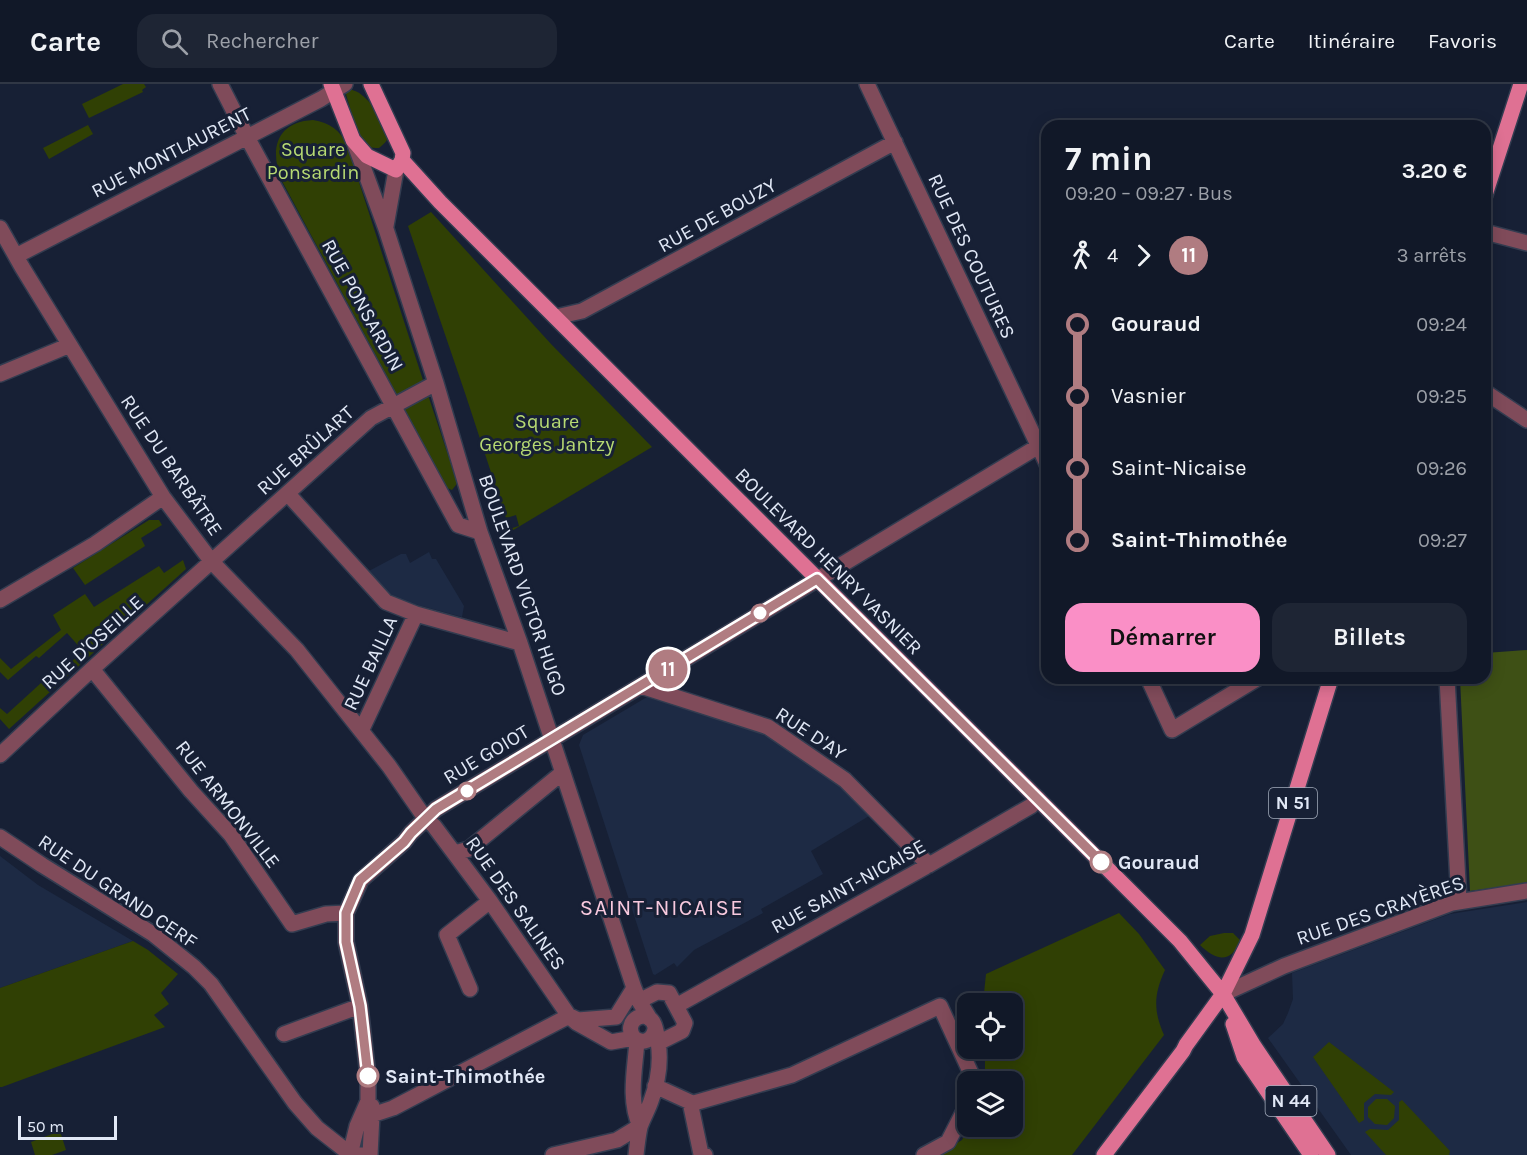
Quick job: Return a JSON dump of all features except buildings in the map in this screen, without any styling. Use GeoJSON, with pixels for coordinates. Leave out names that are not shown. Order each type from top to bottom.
{"type":"FeatureCollection","features":[{"type":"Feature","properties":{"kind":"main road","name":"BOULEVARD HENRY VASNIER"},"geometry":{"type":"LineString","coordinates":[[371,84],[403,153],[399,165]]}},
{"type":"Feature","properties":{"kind":"main road"},"geometry":{"type":"LineString","coordinates":[[1491,176],[1521,84]]}},
{"type":"Feature","properties":{"kind":"main road","name":"BOULEVARD VICTOR HUGO"},"geometry":{"type":"LineString","coordinates":[[336,87],[353,140]]}},
{"type":"Feature","properties":{"kind":"main road","name":"BOULEVARD HENRY VASNIER"},"geometry":{"type":"LineString","coordinates":[[353,140],[367,156],[399,165],[440,201],[1177,938],[1223,994],[1254,1046],[1328,1155]]}},
{"type":"Feature","properties":{"kind":"main road","name":"N 51"},"geometry":{"type":"LineString","coordinates":[[1104,1155],[1183,1052],[1223,994],[1252,935],[1329,684]]}},
{"type":"Feature","properties":{"kind":"main road","name":"BOULEVARD HENRY VASNIER"},"geometry":{"type":"LineString","coordinates":[[1223,994],[1244,1057],[1311,1155]]}},
{"type":"Feature","properties":{"kind":"street","name":"RUE PONSARDIN"},"geometry":{"type":"LineString","coordinates":[[220,84],[458,525],[480,532]]}},
{"type":"Feature","properties":{"kind":"street","name":"RUE DES COUTURES"},"geometry":{"type":"LineString","coordinates":[[867,84],[1041,441]]}},
{"type":"Feature","properties":{"kind":"street","name":"RUE MONTLAURENT"},"geometry":{"type":"LineString","coordinates":[[16,256],[247,137],[336,87]]}},
{"type":"Feature","properties":{"kind":"street","name":"BOULEVARD VICTOR HUGO"},"geometry":{"type":"LineString","coordinates":[[353,140],[386,229],[436,383],[480,532],[520,643],[636,994]]}},
{"type":"Feature","properties":{"kind":"street","name":"RUE DE BOUZY"},"geometry":{"type":"LineString","coordinates":[[556,317],[582,312],[895,142]]}},
{"type":"Feature","properties":{"kind":"street","name":"BOULEVARD VICTOR HUGO"},"geometry":{"type":"LineString","coordinates":[[386,229],[399,165]]}},
{"type":"Feature","properties":{"kind":"street","name":"RUE DU BARBÂTRE"},"geometry":{"type":"LineString","coordinates":[[0,228],[4,245],[16,256],[163,497],[212,562],[297,650],[362,729],[425,818]]}},
{"type":"Feature","properties":{"kind":"street"},"geometry":{"type":"LineString","coordinates":[[1491,234],[1527,243]]}},
{"type":"Feature","properties":{"kind":"street"},"geometry":{"type":"LineString","coordinates":[[0,374],[70,345]]}},
{"type":"Feature","properties":{"kind":"street","name":"RUE BRÛLART"},"geometry":{"type":"LineString","coordinates":[[212,562],[371,418],[436,383]]}},
{"type":"Feature","properties":{"kind":"street"},"geometry":{"type":"LineString","coordinates":[[1491,396],[1527,420]]}},
{"type":"Feature","properties":{"kind":"street","name":"RUE GOIOT"},"geometry":{"type":"LineString","coordinates":[[346,913],[360,880],[404,842],[436,809],[1041,444]]}},
{"type":"Feature","properties":{"kind":"street"},"geometry":{"type":"LineString","coordinates":[[288,494],[386,602],[416,614],[520,643]]}},
{"type":"Feature","properties":{"kind":"street"},"geometry":{"type":"LineString","coordinates":[[0,600],[95,544],[163,497]]}},
{"type":"Feature","properties":{"kind":"street","name":"RUE D'OSEILLE"},"geometry":{"type":"LineString","coordinates":[[0,755],[212,562]]}},
{"type":"Feature","properties":{"kind":"street","name":"RUE BAILLA"},"geometry":{"type":"LineString","coordinates":[[362,729],[416,614]]}},
{"type":"Feature","properties":{"kind":"street","name":"RUE ARMONVILLE"},"geometry":{"type":"LineString","coordinates":[[92,669],[191,791],[231,835],[292,924],[326,914],[346,913]]}},
{"type":"Feature","properties":{"kind":"street"},"geometry":{"type":"LineString","coordinates":[[1151,684],[1172,730],[1248,684]]}},
{"type":"Feature","properties":{"kind":"street"},"geometry":{"type":"LineString","coordinates":[[1447,684],[1459,901]]}},
{"type":"Feature","properties":{"kind":"street","name":"RUE D'AY"},"geometry":{"type":"LineString","coordinates":[[641,686],[768,727],[845,780],[929,865]]}},
{"type":"Feature","properties":{"kind":"street"},"geometry":{"type":"LineString","coordinates":[[455,854],[469,849],[562,774]]}},
{"type":"Feature","properties":{"kind":"street","name":"RUE SAINT-NICAISE"},"geometry":{"type":"LineString","coordinates":[[676,1006],[929,865],[1031,806],[1038,799]]}},
{"type":"Feature","properties":{"kind":"street","name":"RUE DES SALINES"},"geometry":{"type":"LineString","coordinates":[[425,818],[434,825],[490,901],[569,1016]]}},
{"type":"Feature","properties":{"kind":"street","name":"RUE DU GRAND CERF"},"geometry":{"type":"LineString","coordinates":[[0,837],[153,934],[194,967],[211,984],[295,1102],[317,1128],[350,1155]]}},
{"type":"Feature","properties":{"kind":"street","name":"RUE DES CRAYÈRES"},"geometry":{"type":"LineString","coordinates":[[1223,994],[1284,966],[1459,901],[1527,891]]}},
{"type":"Feature","properties":{"kind":"street"},"geometry":{"type":"LineString","coordinates":[[471,990],[447,935],[490,901]]}},
{"type":"Feature","properties":{"kind":"street"},"geometry":{"type":"LineString","coordinates":[[346,913],[346,942],[360,1006],[368,1076],[370,1155]]}},
{"type":"Feature","properties":{"kind":"street"},"geometry":{"type":"LineString","coordinates":[[569,1016],[578,1020],[616,1017],[636,994],[657,992],[669,993],[685,1023],[682,1031],[654,1031],[642,1017],[632,1022]]}},
{"type":"Feature","properties":{"kind":"street"},"geometry":{"type":"LineString","coordinates":[[636,994],[630,1030],[636,1039],[634,1097],[636,1116],[640,1126]]}},
{"type":"Feature","properties":{"kind":"street"},"geometry":{"type":"LineString","coordinates":[[636,994],[654,1031],[658,1076],[640,1126],[636,1155]]}},
{"type":"Feature","properties":{"kind":"street"},"geometry":{"type":"LineString","coordinates":[[284,1034],[360,1006]]}},
{"type":"Feature","properties":{"kind":"street"},"geometry":{"type":"LineString","coordinates":[[655,1086],[690,1102],[792,1075],[940,1006],[970,1071]]}},
{"type":"Feature","properties":{"kind":"street"},"geometry":{"type":"LineString","coordinates":[[569,1016],[577,1023],[611,1041],[649,1040],[654,1031]]}},
{"type":"Feature","properties":{"kind":"street"},"geometry":{"type":"LineString","coordinates":[[370,1108],[393,1108],[569,1016]]}},
{"type":"Feature","properties":{"kind":"street"},"geometry":{"type":"LineString","coordinates":[[690,1102],[701,1154],[705,1155]]}},
{"type":"Feature","properties":{"kind":"street"},"geometry":{"type":"LineString","coordinates":[[365,1155],[350,1155],[357,1126],[370,1108]]}},
{"type":"Feature","properties":{"kind":"street"},"geometry":{"type":"LineString","coordinates":[[924,1155],[948,1142],[957,1124]]}},
{"type":"Feature","properties":{"kind":"street"},"geometry":{"type":"LineString","coordinates":[[553,1155],[616,1140],[640,1126]]}},
{"type":"Feature","properties":{"kind":"shaded area"},"geometry":{"type":"Polygon","coordinates":[[[429,552],[432,559],[436,559],[464,606],[462,617],[392,598],[367,572],[401,554],[406,554],[410,563],[429,552]]]}},
{"type":"Feature","properties":{"kind":"shaded area"},"geometry":{"type":"Polygon","coordinates":[[[647,697],[766,734],[838,785],[869,816],[811,851],[823,874],[761,909],[763,913],[694,950],[677,967],[674,963],[655,975],[579,745],[583,735],[647,697]]]}},
{"type":"Feature","properties":{"kind":"shaded area"},"geometry":{"type":"Polygon","coordinates":[[[0,856],[38,885],[133,941],[0,988],[0,856]]]}},
{"type":"Feature","properties":{"kind":"shaded area"},"geometry":{"type":"Polygon","coordinates":[[[1527,902],[1527,1155],[1351,1155],[1268,1038],[1283,1024],[1288,1013],[1293,999],[1292,973],[1450,914],[1527,902]]]}},
{"type":"Feature","properties":{"kind":"green space"},"geometry":{"type":"Polygon","coordinates":[[[123,84],[144,84],[146,87],[142,90],[143,92],[89,118],[82,104],[123,84]]]}},
{"type":"Feature","properties":{"kind":"green space"},"geometry":{"type":"Polygon","coordinates":[[[350,89],[366,99],[385,124],[388,137],[379,148],[368,147],[360,141],[345,91],[350,89]]]}},
{"type":"Feature","properties":{"kind":"green space","name":"Square Ponsardin"},"geometry":{"type":"Polygon","coordinates":[[[313,120],[334,128],[347,145],[457,482],[452,490],[447,488],[282,181],[276,159],[279,140],[291,126],[313,120]]]}},
{"type":"Feature","properties":{"kind":"green space"},"geometry":{"type":"Polygon","coordinates":[[[88,125],[93,134],[49,159],[43,148],[88,125]]]}},
{"type":"Feature","properties":{"kind":"green space","name":"Square Georges Jantzy"},"geometry":{"type":"Polygon","coordinates":[[[431,212],[551,344],[652,447],[510,532],[509,529],[519,526],[516,515],[506,518],[408,226],[431,212]]]}},
{"type":"Feature","properties":{"kind":"green space"},"geometry":{"type":"Polygon","coordinates":[[[149,520],[159,520],[162,525],[141,538],[145,546],[85,585],[73,568],[149,520]]]}},
{"type":"Feature","properties":{"kind":"green space"},"geometry":{"type":"Polygon","coordinates":[[[183,560],[186,569],[9,729],[0,719],[0,708],[7,714],[52,673],[56,676],[83,651],[67,633],[39,658],[36,656],[8,680],[0,672],[0,658],[11,669],[61,630],[53,615],[85,594],[94,607],[159,566],[164,573],[183,560]]]}},
{"type":"Feature","properties":{"kind":"green space"},"geometry":{"type":"Polygon","coordinates":[[[1527,650],[1527,883],[1470,891],[1460,684],[1491,684],[1491,653],[1527,650]]]}},
{"type":"Feature","properties":{"kind":"green space"},"geometry":{"type":"Polygon","coordinates":[[[1119,913],[1139,934],[1165,970],[1156,1002],[1158,1018],[1164,1035],[1072,1155],[937,1155],[964,1137],[1023,1137],[1023,1071],[985,1071],[985,1059],[1023,1059],[1023,993],[984,993],[986,974],[1119,913]]]}},
{"type":"Feature","properties":{"kind":"green space"},"geometry":{"type":"Polygon","coordinates":[[[1233,933],[1240,940],[1227,957],[1217,957],[1200,945],[1210,936],[1233,933]]]}},
{"type":"Feature","properties":{"kind":"green space"},"geometry":{"type":"Polygon","coordinates":[[[133,941],[178,974],[161,993],[169,1004],[154,1015],[165,1027],[0,1087],[0,988],[133,941]]]}},
{"type":"Feature","properties":{"kind":"green space"},"geometry":{"type":"Polygon","coordinates":[[[1329,1042],[1394,1092],[1391,1095],[1375,1094],[1364,1103],[1364,1120],[1359,1123],[1313,1057],[1329,1042]]]}},
{"type":"Feature","properties":{"kind":"green space"},"geometry":{"type":"Polygon","coordinates":[[[1376,1099],[1387,1099],[1395,1106],[1394,1118],[1387,1125],[1375,1124],[1368,1117],[1368,1107],[1376,1099]]]}},
{"type":"Feature","properties":{"kind":"green space"},"geometry":{"type":"Polygon","coordinates":[[[1402,1100],[1450,1151],[1449,1155],[1386,1155],[1365,1132],[1370,1129],[1388,1130],[1399,1120],[1399,1102],[1402,1100]]]}},
{"type":"Feature","properties":{"kind":"green space"},"geometry":{"type":"Polygon","coordinates":[[[60,1131],[66,1150],[52,1155],[35,1155],[31,1142],[60,1131]]]}},
{"type":"Feature","properties":{"kind":"bus line","name":"11"},"geometry":{"type":"LineString","coordinates":[[368,1076],[360,1006],[346,942],[346,913],[360,880],[404,842],[436,809],[817,579],[1101,862]]}},
{"type":"Feature","properties":{"kind":"place","name":"Gouraud"},"geometry":{"type":"Point","coordinates":[1101,862]}},
{"type":"Feature","properties":{"kind":"place","name":"Saint-Thimothée"},"geometry":{"type":"Point","coordinates":[368,1076]}},
{"type":"Feature","properties":{"kind":"district","name":"SAINT-NICAISE"},"geometry":{"type":"Point","coordinates":[662,907]}}]}
